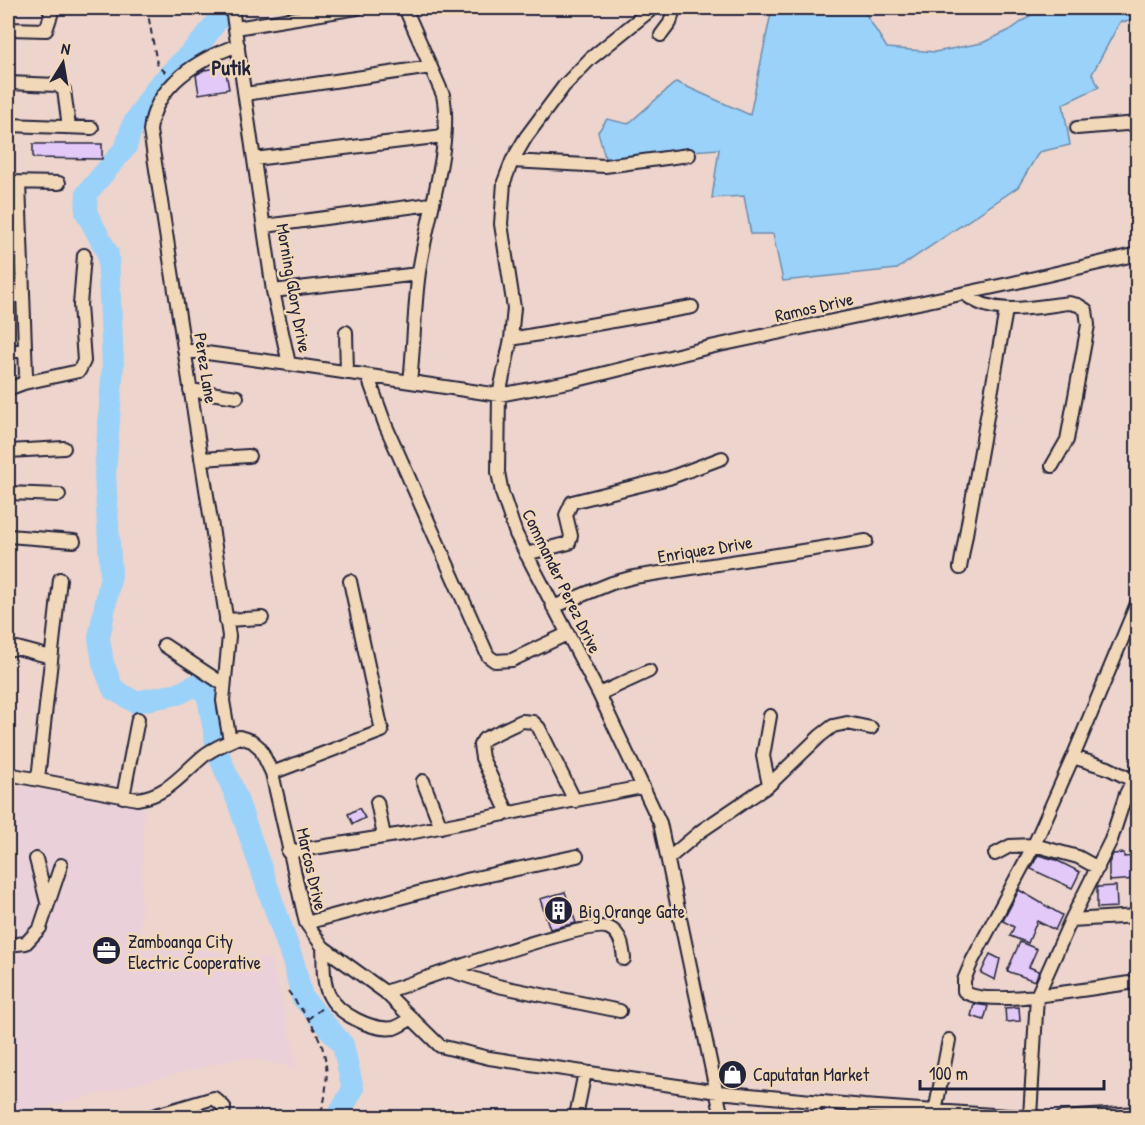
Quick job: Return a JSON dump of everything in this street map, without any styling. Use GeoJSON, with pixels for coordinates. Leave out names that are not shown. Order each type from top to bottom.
{"type":"FeatureCollection","features":[{"type":"Feature","properties":{"kind":"street"},"geometry":{"type":"LineString","coordinates":[[8,29],[46,30],[49,25],[49,8]]}},
{"type":"Feature","properties":{"kind":"street","name":"Morning Glory Drive"},"geometry":{"type":"LineString","coordinates":[[232,8],[273,291],[289,364],[499,395]]}},
{"type":"Feature","properties":{"kind":"street"},"geometry":{"type":"LineString","coordinates":[[236,28],[357,8]]}},
{"type":"Feature","properties":{"kind":"street"},"geometry":{"type":"LineString","coordinates":[[405,8],[445,103],[442,136],[418,274],[411,382]]}},
{"type":"Feature","properties":{"kind":"street","name":"Commander Perez Drive"},"geometry":{"type":"LineString","coordinates":[[653,8],[590,59],[564,86],[544,111],[512,161],[504,182],[500,210],[514,308],[511,339],[499,395],[498,472],[502,493],[516,534],[599,694],[660,823],[722,1118]]}},
{"type":"Feature","properties":{"kind":"street"},"geometry":{"type":"LineString","coordinates":[[662,35],[670,23],[674,8]]}},
{"type":"Feature","properties":{"kind":"street","name":"Perez Lane"},"geometry":{"type":"LineString","coordinates":[[228,743],[223,684],[229,636],[190,390],[170,244],[152,144],[151,117],[157,101],[175,82],[197,64],[238,45]]}},
{"type":"Feature","properties":{"kind":"street"},"geometry":{"type":"LineString","coordinates":[[245,94],[431,67]]}},
{"type":"Feature","properties":{"kind":"street"},"geometry":{"type":"LineString","coordinates":[[8,83],[57,85],[64,90],[69,127]]}},
{"type":"Feature","properties":{"kind":"street"},"geometry":{"type":"LineString","coordinates":[[1077,128],[1137,123]]}},
{"type":"Feature","properties":{"kind":"street"},"geometry":{"type":"LineString","coordinates":[[8,125],[92,128]]}},
{"type":"Feature","properties":{"kind":"street"},"geometry":{"type":"LineString","coordinates":[[254,159],[442,136]]}},
{"type":"Feature","properties":{"kind":"street"},"geometry":{"type":"LineString","coordinates":[[512,161],[605,166],[689,155]]}},
{"type":"Feature","properties":{"kind":"street"},"geometry":{"type":"LineString","coordinates":[[24,383],[23,296],[14,240],[13,183],[59,183]]}},
{"type":"Feature","properties":{"kind":"street"},"geometry":{"type":"LineString","coordinates":[[265,226],[431,204]]}},
{"type":"Feature","properties":{"kind":"street","name":"Ramos Drive"},"geometry":{"type":"LineString","coordinates":[[499,395],[573,381],[710,347],[965,294],[1137,254]]}},
{"type":"Feature","properties":{"kind":"street"},"geometry":{"type":"LineString","coordinates":[[8,388],[79,371],[84,361],[80,305],[84,255]]}},
{"type":"Feature","properties":{"kind":"street"},"geometry":{"type":"LineString","coordinates":[[273,291],[418,274]]}},
{"type":"Feature","properties":{"kind":"street"},"geometry":{"type":"LineString","coordinates":[[965,294],[975,302],[1006,310],[1069,303],[1083,307],[1088,315],[1067,440],[1052,466]]}},
{"type":"Feature","properties":{"kind":"street"},"geometry":{"type":"LineString","coordinates":[[8,296],[23,296]]}},
{"type":"Feature","properties":{"kind":"street"},"geometry":{"type":"LineString","coordinates":[[511,339],[692,307]]}},
{"type":"Feature","properties":{"kind":"street"},"geometry":{"type":"LineString","coordinates":[[960,568],[1006,310]]}},
{"type":"Feature","properties":{"kind":"street"},"geometry":{"type":"LineString","coordinates":[[346,332],[347,373]]}},
{"type":"Feature","properties":{"kind":"street"},"geometry":{"type":"LineString","coordinates":[[184,350],[289,364]]}},
{"type":"Feature","properties":{"kind":"street"},"geometry":{"type":"LineString","coordinates":[[8,351],[25,351]]}},
{"type":"Feature","properties":{"kind":"street"},"geometry":{"type":"LineString","coordinates":[[368,377],[385,424],[488,656],[495,661],[512,660],[567,634]]}},
{"type":"Feature","properties":{"kind":"street"},"geometry":{"type":"LineString","coordinates":[[190,390],[237,397]]}},
{"type":"Feature","properties":{"kind":"street"},"geometry":{"type":"LineString","coordinates":[[8,451],[64,448]]}},
{"type":"Feature","properties":{"kind":"street"},"geometry":{"type":"LineString","coordinates":[[201,459],[249,456]]}},
{"type":"Feature","properties":{"kind":"street"},"geometry":{"type":"LineString","coordinates":[[526,554],[568,543],[572,536],[566,514],[572,502],[669,478],[722,458]]}},
{"type":"Feature","properties":{"kind":"street"},"geometry":{"type":"LineString","coordinates":[[8,493],[59,495]]}},
{"type":"Feature","properties":{"kind":"street"},"geometry":{"type":"LineString","coordinates":[[8,536],[74,541]]}},
{"type":"Feature","properties":{"kind":"street","name":"Enriquez Drive"},"geometry":{"type":"LineString","coordinates":[[553,607],[612,583],[634,578],[866,541]]}},
{"type":"Feature","properties":{"kind":"street"},"geometry":{"type":"LineString","coordinates":[[38,779],[60,579]]}},
{"type":"Feature","properties":{"kind":"street"},"geometry":{"type":"LineString","coordinates":[[272,773],[382,731],[350,581]]}},
{"type":"Feature","properties":{"kind":"street"},"geometry":{"type":"LineString","coordinates":[[1137,601],[1034,845],[972,961],[963,987],[968,995],[975,997],[1037,996],[1137,982]]}},
{"type":"Feature","properties":{"kind":"street"},"geometry":{"type":"LineString","coordinates":[[226,620],[262,618]]}},
{"type":"Feature","properties":{"kind":"street"},"geometry":{"type":"LineString","coordinates":[[164,645],[223,684]]}},
{"type":"Feature","properties":{"kind":"street"},"geometry":{"type":"LineString","coordinates":[[8,650],[17,648],[51,657]]}},
{"type":"Feature","properties":{"kind":"street"},"geometry":{"type":"LineString","coordinates":[[599,694],[649,671]]}},
{"type":"Feature","properties":{"kind":"street"},"geometry":{"type":"LineString","coordinates":[[769,785],[763,756],[770,716]]}},
{"type":"Feature","properties":{"kind":"street"},"geometry":{"type":"LineString","coordinates":[[123,797],[138,719]]}},
{"type":"Feature","properties":{"kind":"street"},"geometry":{"type":"LineString","coordinates":[[508,813],[482,758],[480,745],[484,740],[522,721],[533,722],[539,728],[575,801]]}},
{"type":"Feature","properties":{"kind":"street"},"geometry":{"type":"LineString","coordinates":[[669,858],[701,831],[769,785],[833,726],[847,723],[871,728]]}},
{"type":"Feature","properties":{"kind":"street","name":"Marcos Drive"},"geometry":{"type":"LineString","coordinates":[[228,743],[239,737],[252,741],[265,757],[272,773],[288,852],[306,923],[323,947],[385,992],[434,1042],[448,1048],[489,1058],[718,1092],[815,1101],[864,1112],[935,1112],[1035,1118]]}},
{"type":"Feature","properties":{"kind":"street"},"geometry":{"type":"LineString","coordinates":[[8,774],[123,797],[137,799],[154,797],[169,788],[183,772],[209,752],[228,743]]}},
{"type":"Feature","properties":{"kind":"street"},"geometry":{"type":"LineString","coordinates":[[1030,1117],[1037,996],[1071,920],[1111,840],[1126,794],[1136,779],[1073,757]]}},
{"type":"Feature","properties":{"kind":"street"},"geometry":{"type":"LineString","coordinates":[[423,781],[441,827]]}},
{"type":"Feature","properties":{"kind":"street"},"geometry":{"type":"LineString","coordinates":[[288,852],[441,827],[642,787]]}},
{"type":"Feature","properties":{"kind":"street"},"geometry":{"type":"LineString","coordinates":[[377,802],[384,836]]}},
{"type":"Feature","properties":{"kind":"street"},"geometry":{"type":"LineString","coordinates":[[995,854],[1010,846],[1034,845],[1078,857],[1098,868]]}},
{"type":"Feature","properties":{"kind":"street"},"geometry":{"type":"LineString","coordinates":[[306,923],[466,880],[578,856]]}},
{"type":"Feature","properties":{"kind":"street"},"geometry":{"type":"LineString","coordinates":[[36,859],[47,902]]}},
{"type":"Feature","properties":{"kind":"street"},"geometry":{"type":"LineString","coordinates":[[8,945],[26,943],[40,928],[61,866]]}},
{"type":"Feature","properties":{"kind":"street"},"geometry":{"type":"LineString","coordinates":[[1071,920],[1137,916]]}},
{"type":"Feature","properties":{"kind":"street"},"geometry":{"type":"LineString","coordinates":[[385,992],[550,938],[598,926],[607,926],[614,931],[622,946],[624,959]]}},
{"type":"Feature","properties":{"kind":"street"},"geometry":{"type":"LineString","coordinates":[[323,947],[325,982],[328,994],[336,1005],[351,1016],[380,1028],[398,1027],[411,1018]]}},
{"type":"Feature","properties":{"kind":"street"},"geometry":{"type":"LineString","coordinates":[[451,971],[498,986],[620,1011]]}},
{"type":"Feature","properties":{"kind":"street"},"geometry":{"type":"LineString","coordinates":[[935,1112],[949,1040]]}},
{"type":"Feature","properties":{"kind":"street"},"geometry":{"type":"LineString","coordinates":[[576,1116],[585,1072]]}},
{"type":"Feature","properties":{"kind":"street"},"geometry":{"type":"LineString","coordinates":[[152,1117],[214,1098],[224,1107],[224,1118]]}},
{"type":"Feature","properties":{"kind":"street"},"geometry":{"type":"LineString","coordinates":[[814,1118],[815,1101]]}},
{"type":"Feature","properties":{"kind":"street"},"geometry":{"type":"LineString","coordinates":[[1061,1118],[1137,1113]]}},
{"type":"Feature","properties":{"kind":"path"},"geometry":{"type":"LineString","coordinates":[[147,8],[157,64],[173,80]]}},
{"type":"Feature","properties":{"kind":"path"},"geometry":{"type":"LineString","coordinates":[[288,991],[315,1028],[328,1064],[324,1107],[318,1118]]}},
{"type":"Feature","properties":{"kind":"path"},"geometry":{"type":"LineString","coordinates":[[308,1018],[322,1008]]}},
{"type":"Feature","properties":{"kind":"shaded area","name":"Zamboanga City Electric Cooperative"},"geometry":{"type":"Polygon","coordinates":[[[8,784],[144,807],[140,941],[272,960],[298,1069],[244,1057],[8,1117],[8,784]]]}},
{"type":"Feature","properties":{"kind":"water"},"geometry":{"type":"Polygon","coordinates":[[[772,8],[862,8],[887,48],[935,52],[982,43],[1010,30],[1041,8],[1137,8],[1137,20],[1120,22],[1092,74],[1099,87],[1063,104],[1070,145],[1039,152],[1018,187],[897,269],[783,281],[773,234],[751,234],[744,196],[712,198],[719,149],[645,154],[629,161],[606,161],[598,132],[607,119],[628,124],[676,82],[750,115],[772,8]]]}},
{"type":"Feature","properties":{"kind":"building"},"geometry":{"type":"Polygon","coordinates":[[[225,67],[229,89],[199,94],[196,75],[204,70],[225,67]]]}},
{"type":"Feature","properties":{"kind":"building"},"geometry":{"type":"Polygon","coordinates":[[[33,144],[102,144],[102,159],[33,158],[33,144]]]}},
{"type":"Feature","properties":{"kind":"building"},"geometry":{"type":"Polygon","coordinates":[[[359,808],[365,818],[353,824],[348,814],[359,808]]]}},
{"type":"Feature","properties":{"kind":"building"},"geometry":{"type":"Polygon","coordinates":[[[1124,853],[1124,857],[1137,856],[1137,879],[1109,881],[1109,863],[1113,854],[1124,853]]]}},
{"type":"Feature","properties":{"kind":"building"},"geometry":{"type":"Polygon","coordinates":[[[1038,855],[1056,860],[1080,872],[1072,888],[1031,869],[1038,855]]]}},
{"type":"Feature","properties":{"kind":"building"},"geometry":{"type":"Polygon","coordinates":[[[1116,886],[1117,907],[1097,908],[1097,887],[1116,886]]]}},
{"type":"Feature","properties":{"kind":"building"},"geometry":{"type":"Polygon","coordinates":[[[1019,890],[1062,915],[1055,930],[1037,921],[1028,943],[1010,936],[1014,927],[1003,921],[1019,890]]]}},
{"type":"Feature","properties":{"kind":"building","name":"Big Orange Gate"},"geometry":{"type":"Polygon","coordinates":[[[565,892],[576,923],[550,929],[540,899],[565,892]]]}},
{"type":"Feature","properties":{"kind":"building"},"geometry":{"type":"Polygon","coordinates":[[[1020,942],[1037,949],[1029,967],[1039,971],[1035,981],[1007,971],[1020,942]]]}},
{"type":"Feature","properties":{"kind":"building"},"geometry":{"type":"Polygon","coordinates":[[[990,954],[1000,959],[995,980],[981,973],[990,954]]]}},
{"type":"Feature","properties":{"kind":"building"},"geometry":{"type":"Polygon","coordinates":[[[974,1004],[988,1006],[984,1020],[971,1016],[974,1004]]]}},
{"type":"Feature","properties":{"kind":"building"},"geometry":{"type":"Polygon","coordinates":[[[1019,1007],[1020,1021],[1006,1022],[1005,1008],[1019,1007]]]}},
{"type":"Feature","properties":{"kind":"waterway"},"geometry":{"type":"LineString","coordinates":[[226,8],[204,39],[157,87],[132,126],[126,147],[87,193],[86,212],[108,254],[113,364],[105,475],[111,575],[99,638],[103,663],[113,689],[135,702],[178,694],[198,684],[208,697],[218,753],[237,799],[294,964],[302,997],[343,1045],[353,1089],[337,1118]]}},
{"type":"Feature","properties":{"kind":"place","name":"Big Orange Gate"},"geometry":{"type":"Point","coordinates":[558,911]}},
{"type":"Feature","properties":{"kind":"place","name":"Zamboanga City Electric Cooperative"},"geometry":{"type":"Point","coordinates":[107,951]}},
{"type":"Feature","properties":{"kind":"place","name":"Caputatan Market"},"geometry":{"type":"Point","coordinates":[732,1074]}},
{"type":"Feature","properties":{"kind":"district","name":"Putik"},"geometry":{"type":"Point","coordinates":[231,67]}}]}
